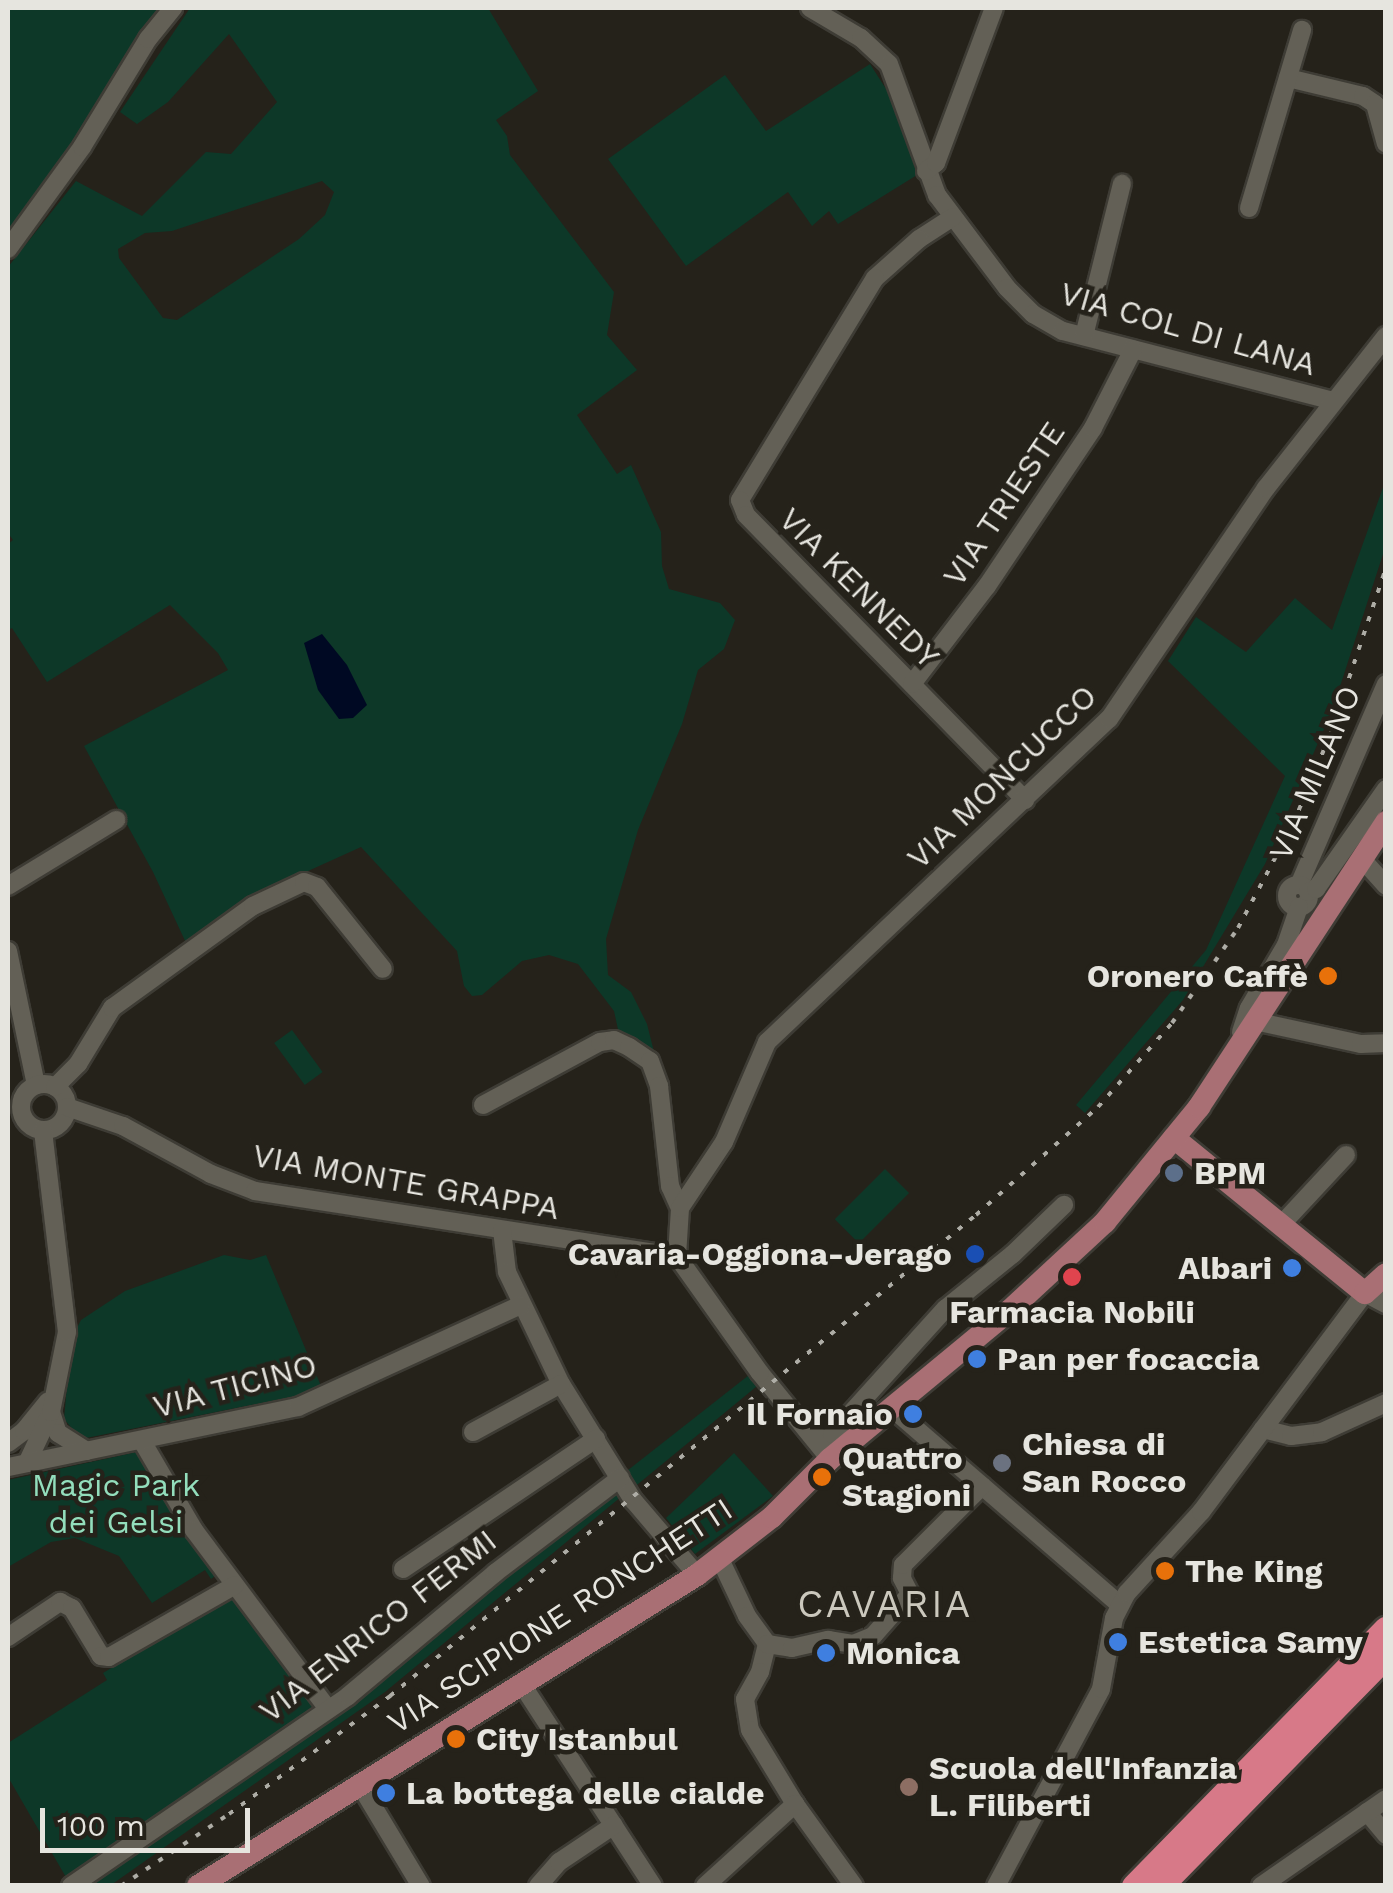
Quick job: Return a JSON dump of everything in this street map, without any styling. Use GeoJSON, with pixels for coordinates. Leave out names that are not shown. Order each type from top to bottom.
{"type":"FeatureCollection","features":[{"type":"Feature","properties":{"kind":"highway"},"geometry":{"type":"LineString","coordinates":[[1134,1886],[1386,1629]]}},
{"type":"Feature","properties":{"kind":"highway"},"geometry":{"type":"LineString","coordinates":[[1160,1886],[1386,1655]]}},
{"type":"Feature","properties":{"kind":"main road","name":"VIA SCIPIONE RONCHETTI"},"geometry":{"type":"LineString","coordinates":[[198,1886],[697,1575],[784,1508],[830,1458],[893,1409],[1106,1222],[1174,1138],[1252,1031],[1386,822]]}},
{"type":"Feature","properties":{"kind":"main road"},"geometry":{"type":"LineString","coordinates":[[1174,1138],[1375,1299],[1386,1274]]}},
{"type":"Feature","properties":{"kind":"street"},"geometry":{"type":"LineString","coordinates":[[8,249],[82,147],[148,39],[173,8]]}},
{"type":"Feature","properties":{"kind":"street","name":"VIA COL DI LANA"},"geometry":{"type":"LineString","coordinates":[[810,8],[860,38],[888,64],[926,171],[954,217],[1007,288],[1033,314],[1084,336],[1333,401]]}},
{"type":"Feature","properties":{"kind":"street"},"geometry":{"type":"LineString","coordinates":[[926,171],[936,163],[994,8]]}},
{"type":"Feature","properties":{"kind":"street"},"geometry":{"type":"LineString","coordinates":[[1249,208],[1302,30]]}},
{"type":"Feature","properties":{"kind":"street"},"geometry":{"type":"LineString","coordinates":[[1288,78],[1363,96],[1375,104],[1386,144]]}},
{"type":"Feature","properties":{"kind":"street"},"geometry":{"type":"LineString","coordinates":[[1084,336],[1122,184]]}},
{"type":"Feature","properties":{"kind":"street","name":"VIA KENNEDY"},"geometry":{"type":"LineString","coordinates":[[954,217],[919,238],[875,278],[778,430],[740,500],[746,515],[1025,800]]}},
{"type":"Feature","properties":{"kind":"street","name":"VIA MONCUCCO"},"geometry":{"type":"LineString","coordinates":[[680,1208],[713,1164],[755,1062],[780,1026],[1025,800],[1127,696],[1266,488],[1386,336]]}},
{"type":"Feature","properties":{"kind":"street","name":"VIA TRIESTE"},"geometry":{"type":"LineString","coordinates":[[912,684],[987,586],[1093,428],[1133,350]]}},
{"type":"Feature","properties":{"kind":"street","name":"VIA MILANO"},"geometry":{"type":"LineString","coordinates":[[1302,895],[1386,684]]}},
{"type":"Feature","properties":{"kind":"street","name":"VIA MILANO"},"geometry":{"type":"LineString","coordinates":[[1302,895],[1316,888],[1386,789]]}},
{"type":"Feature","properties":{"kind":"street"},"geometry":{"type":"LineString","coordinates":[[8,886],[116,820]]}},
{"type":"Feature","properties":{"kind":"street"},"geometry":{"type":"LineString","coordinates":[[1362,859],[1386,886]]}},
{"type":"Feature","properties":{"kind":"street"},"geometry":{"type":"LineString","coordinates":[[8,951],[45,1086],[67,1107],[60,1124],[43,1130],[31,1127],[14,1104],[45,1086],[78,1064],[112,1008],[252,906],[304,882],[317,887],[383,969]]}},
{"type":"Feature","properties":{"kind":"street"},"geometry":{"type":"LineString","coordinates":[[1302,895],[1286,945],[1240,1030],[1361,1044],[1386,1043]]}},
{"type":"Feature","properties":{"kind":"street"},"geometry":{"type":"LineString","coordinates":[[483,1105],[600,1042],[614,1040],[650,1061],[659,1086],[670,1186],[680,1208],[677,1256],[830,1458]]}},
{"type":"Feature","properties":{"kind":"street","name":"VIA MONTE GRAPPA"},"geometry":{"type":"LineString","coordinates":[[67,1107],[123,1126],[211,1174],[255,1192],[677,1256]]}},
{"type":"Feature","properties":{"kind":"street"},"geometry":{"type":"LineString","coordinates":[[14,1466],[51,1412],[67,1332],[43,1130]]}},
{"type":"Feature","properties":{"kind":"street"},"geometry":{"type":"LineString","coordinates":[[1280,1226],[1346,1155]]}},
{"type":"Feature","properties":{"kind":"street"},"geometry":{"type":"LineString","coordinates":[[802,1426],[816,1436],[832,1434],[945,1309],[1064,1206]]}},
{"type":"Feature","properties":{"kind":"street"},"geometry":{"type":"LineString","coordinates":[[502,1230],[503,1256],[521,1305],[561,1384],[620,1478],[697,1575]]}},
{"type":"Feature","properties":{"kind":"street"},"geometry":{"type":"LineString","coordinates":[[996,1886],[1101,1689],[1120,1604],[1201,1512],[1263,1429],[1375,1299]]}},
{"type":"Feature","properties":{"kind":"street","name":"VIA TICINO"},"geometry":{"type":"LineString","coordinates":[[14,1466],[298,1407],[521,1305]]}},
{"type":"Feature","properties":{"kind":"street"},"geometry":{"type":"LineString","coordinates":[[473,1432],[561,1384]]}},
{"type":"Feature","properties":{"kind":"street"},"geometry":{"type":"LineString","coordinates":[[8,1443],[24,1431],[54,1392]]}},
{"type":"Feature","properties":{"kind":"street"},"geometry":{"type":"LineString","coordinates":[[1263,1429],[1291,1436],[1322,1432],[1386,1402]]}},
{"type":"Feature","properties":{"kind":"street"},"geometry":{"type":"LineString","coordinates":[[893,1409],[1120,1604]]}},
{"type":"Feature","properties":{"kind":"street"},"geometry":{"type":"LineString","coordinates":[[51,1412],[58,1433],[87,1451]]}},
{"type":"Feature","properties":{"kind":"street"},"geometry":{"type":"LineString","coordinates":[[14,1466],[24,1431]]}},
{"type":"Feature","properties":{"kind":"street"},"geometry":{"type":"LineString","coordinates":[[402,1569],[596,1439]]}},
{"type":"Feature","properties":{"kind":"street"},"geometry":{"type":"LineString","coordinates":[[142,1441],[194,1530],[327,1708]]}},
{"type":"Feature","properties":{"kind":"street","name":"VIA ENRICO FERMI"},"geometry":{"type":"LineString","coordinates":[[71,1886],[327,1708],[620,1478]]}},
{"type":"Feature","properties":{"kind":"street"},"geometry":{"type":"LineString","coordinates":[[720,1557],[747,1616],[767,1644],[792,1648],[828,1640],[864,1642],[905,1604],[910,1594],[902,1578],[903,1565],[982,1486]]}},
{"type":"Feature","properties":{"kind":"street"},"geometry":{"type":"LineString","coordinates":[[8,1637],[60,1602],[72,1608],[101,1656],[110,1657],[235,1585]]}},
{"type":"Feature","properties":{"kind":"street"},"geometry":{"type":"LineString","coordinates":[[767,1644],[760,1672],[747,1691],[746,1708],[754,1738],[854,1886]]}},
{"type":"Feature","properties":{"kind":"street"},"geometry":{"type":"LineString","coordinates":[[521,1683],[653,1886]]}},
{"type":"Feature","properties":{"kind":"street"},"geometry":{"type":"LineString","coordinates":[[359,1783],[421,1886]]}},
{"type":"Feature","properties":{"kind":"street"},"geometry":{"type":"LineString","coordinates":[[1261,1886],[1386,1799]]}},
{"type":"Feature","properties":{"kind":"street"},"geometry":{"type":"LineString","coordinates":[[705,1886],[795,1804]]}},
{"type":"Feature","properties":{"kind":"street"},"geometry":{"type":"LineString","coordinates":[[1367,1812],[1386,1835]]}},
{"type":"Feature","properties":{"kind":"street"},"geometry":{"type":"LineString","coordinates":[[538,1886],[559,1862],[614,1825]]}},
{"type":"Feature","properties":{"kind":"green space"},"geometry":{"type":"Polygon","coordinates":[[[8,8],[158,8],[64,156],[8,232],[8,8]]]}},
{"type":"Feature","properties":{"kind":"green space"},"geometry":{"type":"Polygon","coordinates":[[[190,8],[488,8],[538,91],[496,120],[507,136],[510,155],[614,292],[607,335],[637,370],[577,415],[617,474],[631,465],[661,532],[662,566],[669,589],[720,603],[735,620],[724,649],[698,670],[682,724],[638,830],[606,939],[608,975],[631,992],[647,1024],[655,1056],[619,1034],[614,1011],[578,964],[549,955],[522,961],[482,995],[472,996],[464,986],[457,951],[361,847],[246,899],[187,945],[153,872],[84,746],[228,670],[218,653],[170,605],[47,682],[12,628],[8,630],[8,544],[13,540],[8,533],[8,267],[76,181],[142,216],[206,152],[231,154],[277,102],[229,34],[168,102],[137,124],[120,112],[190,8]],[[322,181],[172,231],[145,233],[118,249],[119,258],[163,318],[177,320],[299,239],[325,215],[334,192],[322,181]]]}},
{"type":"Feature","properties":{"kind":"green space"},"geometry":{"type":"Polygon","coordinates":[[[870,64],[897,106],[917,175],[838,224],[829,211],[812,226],[788,192],[686,266],[608,159],[725,75],[766,131],[870,64]]]}},
{"type":"Feature","properties":{"kind":"green space"},"geometry":{"type":"Polygon","coordinates":[[[1385,482],[1385,548],[1332,711],[1265,864],[1183,1000],[1085,1113],[1076,1105],[1206,950],[1285,776],[1168,661],[1196,617],[1246,652],[1295,598],[1332,630],[1385,482]]]}},
{"type":"Feature","properties":{"kind":"green space"},"geometry":{"type":"Polygon","coordinates":[[[292,1030],[323,1072],[305,1085],[274,1043],[292,1030]]]}},
{"type":"Feature","properties":{"kind":"green space"},"geometry":{"type":"Polygon","coordinates":[[[885,1169],[909,1193],[859,1243],[835,1219],[885,1169]]]}},
{"type":"Feature","properties":{"kind":"green space"},"geometry":{"type":"Polygon","coordinates":[[[224,1255],[250,1260],[266,1255],[321,1386],[296,1396],[81,1439],[64,1419],[71,1340],[81,1320],[125,1291],[224,1255]]]}},
{"type":"Feature","properties":{"kind":"green space"},"geometry":{"type":"Polygon","coordinates":[[[749,1375],[762,1382],[632,1489],[623,1474],[749,1375]]]}},
{"type":"Feature","properties":{"kind":"green space","name":"Magic Park dei Gelsi"},"geometry":{"type":"Polygon","coordinates":[[[137,1452],[219,1573],[211,1579],[205,1570],[152,1603],[119,1556],[75,1538],[51,1542],[8,1567],[8,1480],[137,1452]]]}},
{"type":"Feature","properties":{"kind":"green space"},"geometry":{"type":"Polygon","coordinates":[[[734,1453],[773,1496],[695,1554],[666,1518],[734,1453]]]}},
{"type":"Feature","properties":{"kind":"green space"},"geometry":{"type":"Polygon","coordinates":[[[616,1488],[622,1496],[385,1692],[111,1885],[79,1886],[203,1807],[331,1714],[616,1488]]]}},
{"type":"Feature","properties":{"kind":"green space"},"geometry":{"type":"Polygon","coordinates":[[[230,1597],[313,1703],[310,1710],[67,1879],[8,1777],[8,1743],[107,1680],[103,1673],[230,1597]]]}},
{"type":"Feature","properties":{"kind":"water"},"geometry":{"type":"Polygon","coordinates":[[[322,634],[347,665],[367,705],[353,718],[339,719],[318,690],[304,643],[322,634]]]}},
{"type":"Feature","properties":{"kind":"railway"},"geometry":{"type":"LineString","coordinates":[[121,1886],[229,1814],[390,1696],[976,1215],[1098,1107],[1172,1023],[1238,928],[1293,824],[1330,735],[1386,568]]}},
{"type":"Feature","properties":{"kind":"place","name":"Oronero Caffè"},"geometry":{"type":"Point","coordinates":[1328,976]}},
{"type":"Feature","properties":{"kind":"place","name":"BPM"},"geometry":{"type":"Point","coordinates":[1174,1173]}},
{"type":"Feature","properties":{"kind":"place","name":"Cavaria-Oggiona-Jerago"},"geometry":{"type":"Point","coordinates":[975,1254]}},
{"type":"Feature","properties":{"kind":"place","name":"Albari"},"geometry":{"type":"Point","coordinates":[1292,1268]}},
{"type":"Feature","properties":{"kind":"place","name":"Farmacia Nobili"},"geometry":{"type":"Point","coordinates":[1072,1277]}},
{"type":"Feature","properties":{"kind":"place","name":"Pan per focaccia"},"geometry":{"type":"Point","coordinates":[977,1359]}},
{"type":"Feature","properties":{"kind":"place","name":"Il Fornaio"},"geometry":{"type":"Point","coordinates":[913,1414]}},
{"type":"Feature","properties":{"kind":"place","name":"Chiesa di San Rocco"},"geometry":{"type":"Point","coordinates":[1002,1463]}},
{"type":"Feature","properties":{"kind":"place","name":"Quattro Stagioni"},"geometry":{"type":"Point","coordinates":[822,1477]}},
{"type":"Feature","properties":{"kind":"place","name":"The King"},"geometry":{"type":"Point","coordinates":[1165,1571]}},
{"type":"Feature","properties":{"kind":"place","name":"Estetica Samy"},"geometry":{"type":"Point","coordinates":[1118,1642]}},
{"type":"Feature","properties":{"kind":"place","name":"Monica"},"geometry":{"type":"Point","coordinates":[826,1653]}},
{"type":"Feature","properties":{"kind":"place","name":"City Istanbul"},"geometry":{"type":"Point","coordinates":[456,1739]}},
{"type":"Feature","properties":{"kind":"place","name":"Scuola dell'Infanzia L. Filiberti"},"geometry":{"type":"Point","coordinates":[909,1787]}},
{"type":"Feature","properties":{"kind":"place","name":"La bottega delle cialde"},"geometry":{"type":"Point","coordinates":[386,1793]}},
{"type":"Feature","properties":{"kind":"district","name":"CAVARIA"},"geometry":{"type":"Point","coordinates":[885,1605]}}]}
